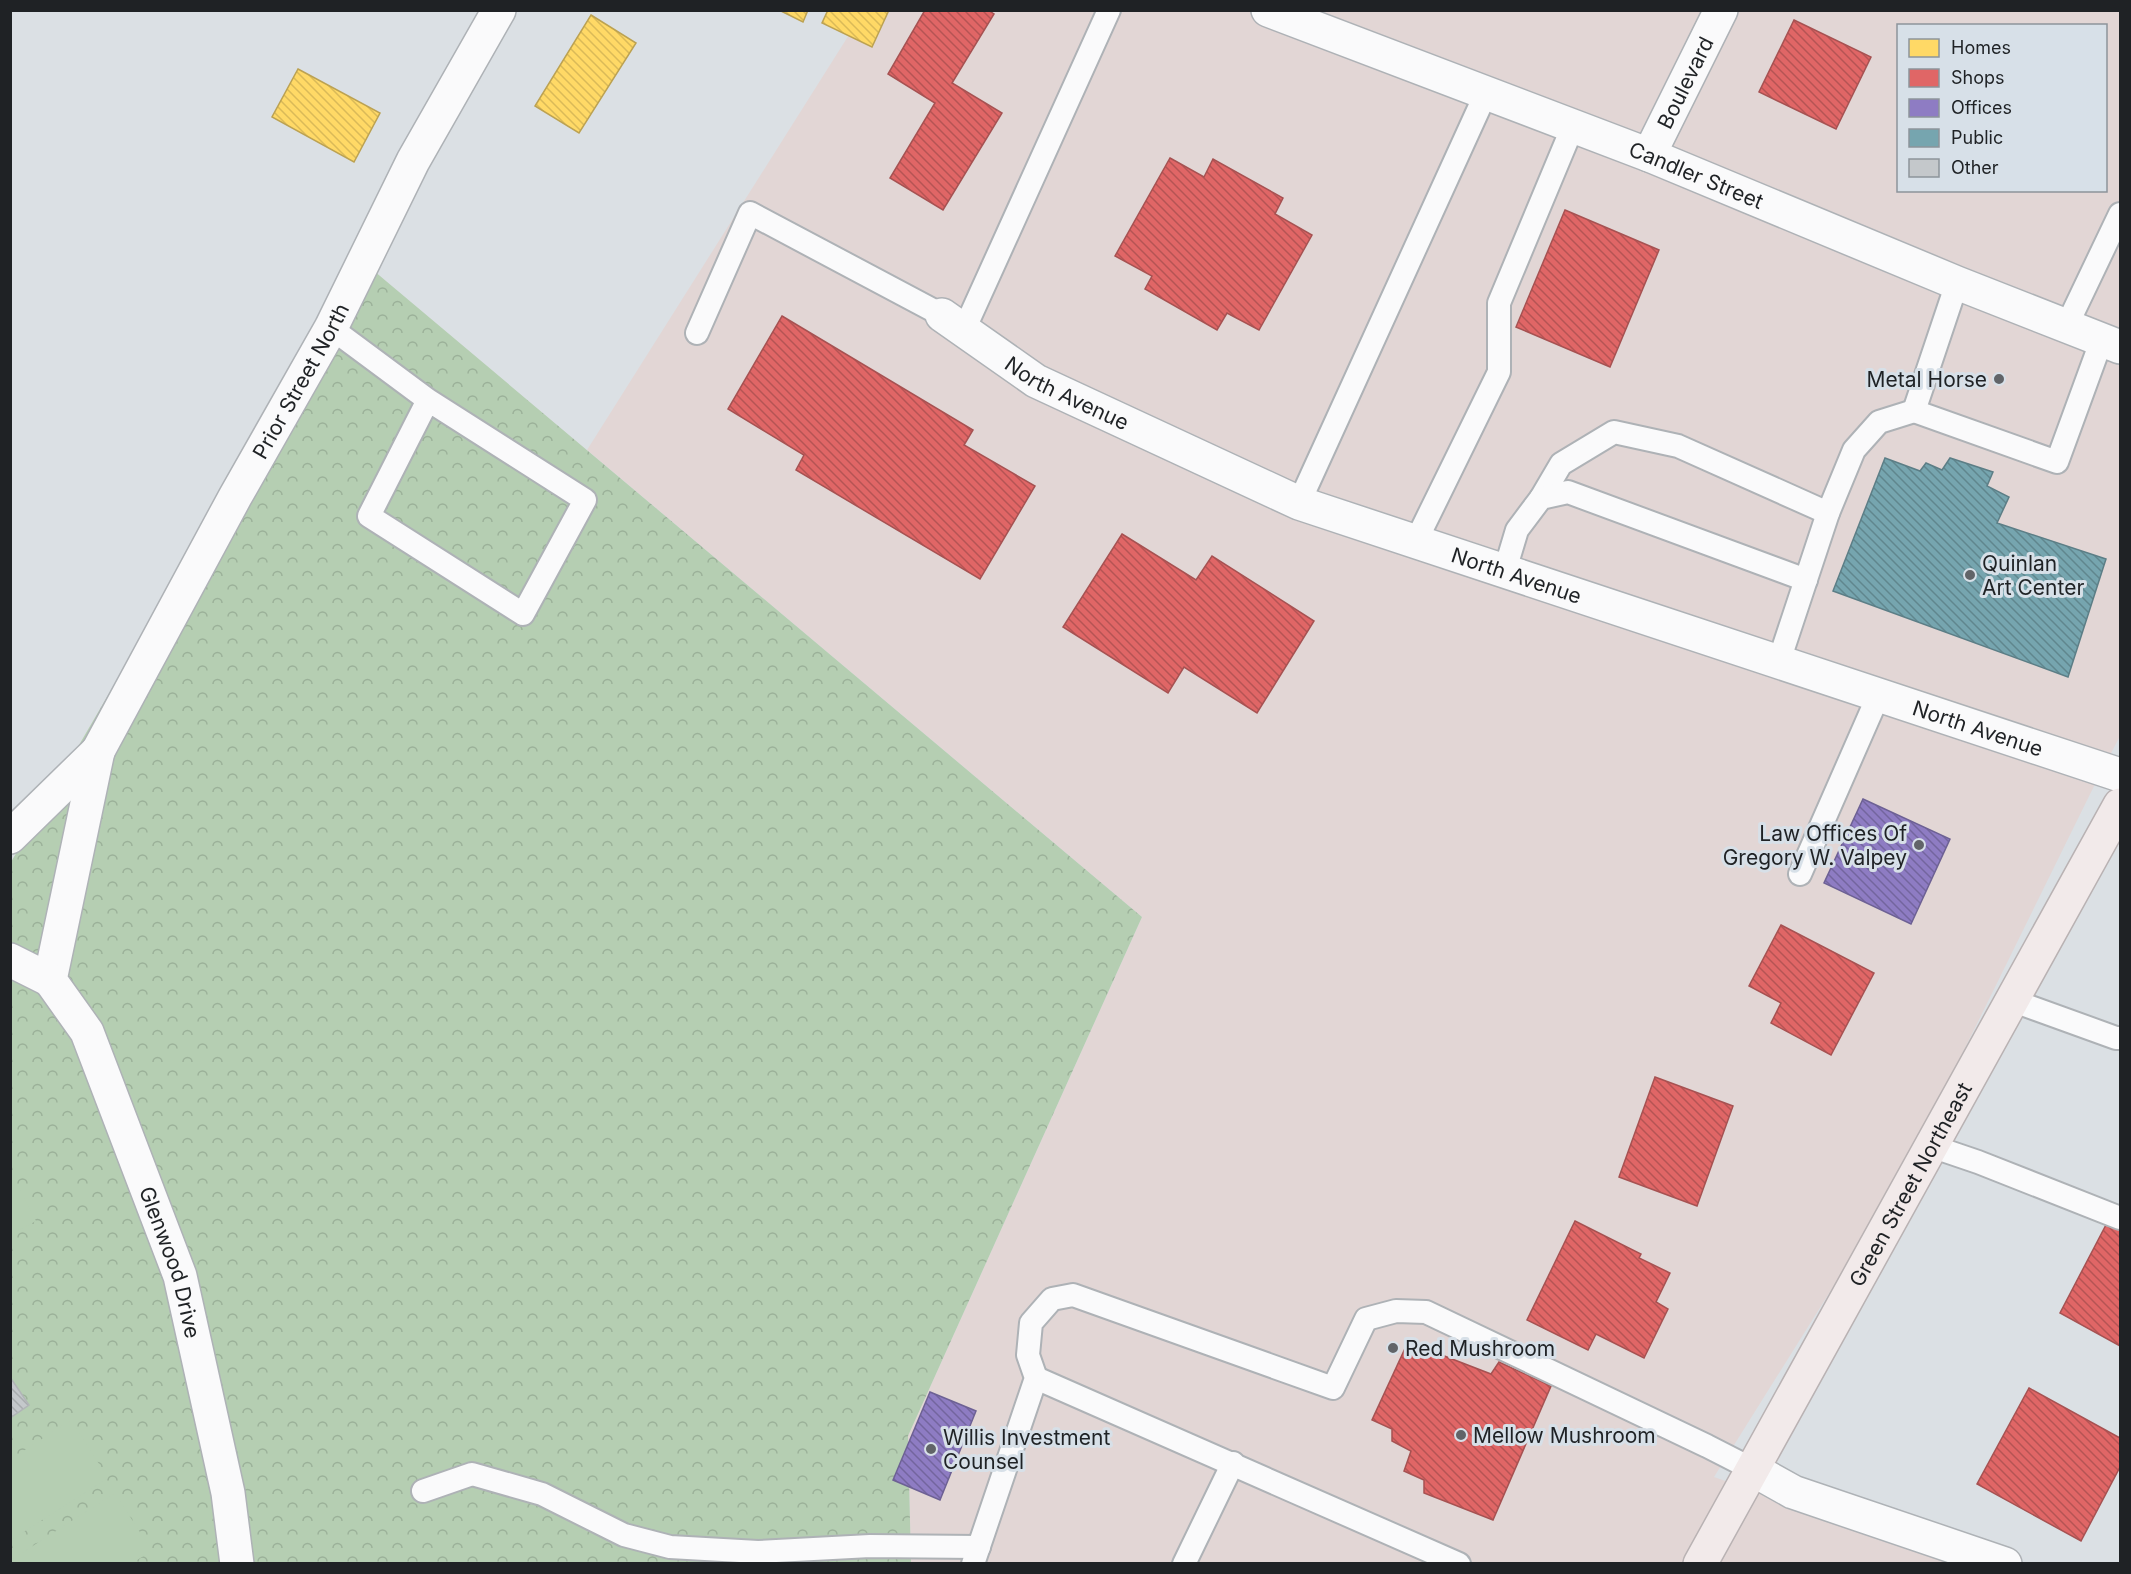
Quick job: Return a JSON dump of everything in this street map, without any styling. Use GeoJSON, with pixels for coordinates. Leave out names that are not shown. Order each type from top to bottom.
{"type":"FeatureCollection","features":[{"type":"Feature","properties":{"kind":"highway","name":"Green Street Northeast"},"geometry":{"type":"LineString","coordinates":[[1700,1563],[2121,805]]}},
{"type":"Feature","properties":{"kind":"street","name":"Prior Street North"},"geometry":{"type":"LineString","coordinates":[[98,752],[235,496],[331,328],[413,161],[499,10]]}},
{"type":"Feature","properties":{"kind":"street","name":"Candler Street"},"geometry":{"type":"LineString","coordinates":[[1268,10],[1648,155],[1957,283],[2111,343]]}},
{"type":"Feature","properties":{"kind":"street","name":"Boulevard"},"geometry":{"type":"LineString","coordinates":[[1648,155],[1721,10]]}},
{"type":"Feature","properties":{"kind":"street","name":"North Avenue"},"geometry":{"type":"LineString","coordinates":[[953,322],[1036,381],[1299,503],[2121,775]]}},
{"type":"Feature","properties":{"kind":"street"},"geometry":{"type":"LineString","coordinates":[[10,837],[98,752]]}},
{"type":"Feature","properties":{"kind":"street"},"geometry":{"type":"LineString","coordinates":[[50,980],[98,752]]}},
{"type":"Feature","properties":{"kind":"street","name":"Glenwood Drive"},"geometry":{"type":"LineString","coordinates":[[10,960],[50,980],[87,1032],[180,1275],[228,1493],[237,1563]]}},
{"type":"Feature","properties":{"kind":"street"},"geometry":{"type":"LineString","coordinates":[[1752,1469],[1792,1492],[2005,1563]]}},
{"type":"Feature","properties":{"kind":"lane"},"geometry":{"type":"LineString","coordinates":[[696,333],[750,213],[953,322],[1109,10]]}},
{"type":"Feature","properties":{"kind":"lane"},"geometry":{"type":"LineString","coordinates":[[1299,503],[1486,93]]}},
{"type":"Feature","properties":{"kind":"lane"},"geometry":{"type":"LineString","coordinates":[[1416,541],[1499,372],[1499,303],[1574,126]]}},
{"type":"Feature","properties":{"kind":"lane"},"geometry":{"type":"LineString","coordinates":[[2067,325],[2121,214]]}},
{"type":"Feature","properties":{"kind":"lane"},"geometry":{"type":"LineString","coordinates":[[1914,411],[1957,283]]}},
{"type":"Feature","properties":{"kind":"lane"},"geometry":{"type":"LineString","coordinates":[[331,328],[428,400],[585,500],[523,614],[369,516],[428,400]]}},
{"type":"Feature","properties":{"kind":"lane"},"geometry":{"type":"LineString","coordinates":[[1779,661],[1828,513],[1854,450],[1879,422],[1914,411],[2057,462],[2111,343]]}},
{"type":"Feature","properties":{"kind":"lane"},"geometry":{"type":"LineString","coordinates":[[1504,570],[1517,530],[1541,498],[1561,464],[1614,432],[1678,446],[1828,513]]}},
{"type":"Feature","properties":{"kind":"lane"},"geometry":{"type":"LineString","coordinates":[[1541,498],[1568,492],[1806,580]]}},
{"type":"Feature","properties":{"kind":"lane"},"geometry":{"type":"LineString","coordinates":[[1800,874],[1879,694]]}},
{"type":"Feature","properties":{"kind":"lane"},"geometry":{"type":"LineString","coordinates":[[2011,1000],[2121,1038]]}},
{"type":"Feature","properties":{"kind":"lane"},"geometry":{"type":"LineString","coordinates":[[1931,1146],[2121,1218]]}},
{"type":"Feature","properties":{"kind":"lane"},"geometry":{"type":"LineString","coordinates":[[423,1491],[472,1474],[542,1494],[624,1535],[670,1547],[758,1552],[870,1546],[976,1555],[1036,1378],[1028,1355],[1031,1323],[1052,1299],[1073,1295],[1333,1388],[1366,1319],[1396,1311],[1426,1312],[1752,1469]]}},
{"type":"Feature","properties":{"kind":"lane"},"geometry":{"type":"LineString","coordinates":[[1036,1378],[1459,1563]]}},
{"type":"Feature","properties":{"kind":"lane"},"geometry":{"type":"LineString","coordinates":[[1184,1563],[1233,1463]]}},
{"type":"Feature","properties":{"kind":"shaded area"},"geometry":{"type":"Polygon","coordinates":[[[864,11],[2120,11],[2120,736],[1900,1180],[1714,1477],[1960,1563],[911,1563],[908,1436],[1142,917],[587,450],[864,11]]]}},
{"type":"Feature","properties":{"kind":"green space"},"geometry":{"type":"Polygon","coordinates":[[[361,260],[1142,917],[908,1436],[911,1563],[11,1564],[11,862],[361,260]]]}},
{"type":"Feature","properties":{"kind":"green space"},"geometry":{"type":"Polygon","coordinates":[[[10,1170],[36,1221],[11,1234],[10,1234],[10,1170]]]}},
{"type":"Feature","properties":{"kind":"green space"},"geometry":{"type":"Polygon","coordinates":[[[71,1420],[108,1478],[11,1540],[11,1459],[71,1420]]]}},
{"type":"Feature","properties":{"kind":"green space"},"geometry":{"type":"Polygon","coordinates":[[[115,1493],[152,1551],[132,1563],[11,1563],[11,1560],[115,1493]]]}},
{"type":"Feature","properties":{"kind":"building: Homes"},"geometry":{"type":"Polygon","coordinates":[[[779,10],[808,10],[803,22],[779,10]]]}},
{"type":"Feature","properties":{"kind":"building: Homes"},"geometry":{"type":"Polygon","coordinates":[[[828,10],[889,10],[872,47],[822,23],[828,10]]]}},
{"type":"Feature","properties":{"kind":"building: Homes"},"geometry":{"type":"Polygon","coordinates":[[[591,15],[636,43],[579,133],[535,106],[591,15]]]}},
{"type":"Feature","properties":{"kind":"building: Homes"},"geometry":{"type":"Polygon","coordinates":[[[298,69],[380,113],[354,162],[272,117],[298,69]]]}},
{"type":"Feature","properties":{"kind":"building: Shops"},"geometry":{"type":"Polygon","coordinates":[[[925,10],[988,10],[994,14],[952,83],[1002,113],[943,210],[890,178],[935,103],[888,74],[925,10]]]}},
{"type":"Feature","properties":{"kind":"building: Shops"},"geometry":{"type":"Polygon","coordinates":[[[1794,20],[1871,57],[1836,129],[1759,92],[1794,20]]]}},
{"type":"Feature","properties":{"kind":"building: Shops"},"geometry":{"type":"Polygon","coordinates":[[[1170,158],[1204,177],[1213,159],[1283,198],[1275,214],[1312,235],[1259,330],[1227,313],[1217,330],[1145,289],[1152,276],[1115,256],[1170,158]]]}},
{"type":"Feature","properties":{"kind":"building: Shops"},"geometry":{"type":"Polygon","coordinates":[[[1565,210],[1659,250],[1610,367],[1516,327],[1565,210]]]}},
{"type":"Feature","properties":{"kind":"building: Shops"},"geometry":{"type":"Polygon","coordinates":[[[782,316],[973,430],[964,445],[1035,486],[980,579],[796,470],[804,455],[728,409],[782,316]]]}},
{"type":"Feature","properties":{"kind":"building: Shops"},"geometry":{"type":"Polygon","coordinates":[[[1122,534],[1196,580],[1212,556],[1314,621],[1257,713],[1184,667],[1168,693],[1063,627],[1122,534]]]}},
{"type":"Feature","properties":{"kind":"building: Shops"},"geometry":{"type":"Polygon","coordinates":[[[1781,925],[1874,973],[1831,1055],[1771,1023],[1781,1003],[1749,986],[1781,925]]]}},
{"type":"Feature","properties":{"kind":"building: Shops"},"geometry":{"type":"Polygon","coordinates":[[[1655,1077],[1733,1106],[1697,1206],[1619,1177],[1655,1077]]]}},
{"type":"Feature","properties":{"kind":"building: Shops"},"geometry":{"type":"Polygon","coordinates":[[[1575,1221],[1641,1254],[1639,1258],[1670,1273],[1656,1302],[1668,1309],[1644,1358],[1596,1334],[1588,1350],[1527,1320],[1575,1221]]]}},
{"type":"Feature","properties":{"kind":"building: Shops"},"geometry":{"type":"Polygon","coordinates":[[[2108,1221],[2120,1228],[2120,1346],[2060,1313],[2108,1221]]]}},
{"type":"Feature","properties":{"kind":"building: Shops","name":"Mellow Mushroom"},"geometry":{"type":"Polygon","coordinates":[[[1408,1342],[1491,1374],[1499,1362],[1551,1386],[1493,1520],[1424,1493],[1424,1480],[1404,1471],[1411,1451],[1392,1441],[1392,1429],[1372,1420],[1408,1342]]]}},
{"type":"Feature","properties":{"kind":"building: Shops"},"geometry":{"type":"Polygon","coordinates":[[[2029,1388],[2120,1438],[2120,1467],[2081,1541],[1977,1484],[2029,1388]]]}},
{"type":"Feature","properties":{"kind":"building: Offices"},"geometry":{"type":"Polygon","coordinates":[[[1863,799],[1950,839],[1911,924],[1824,883],[1863,799]]]}},
{"type":"Feature","properties":{"kind":"building: Offices"},"geometry":{"type":"Polygon","coordinates":[[[930,1392],[976,1411],[940,1500],[893,1480],[930,1392]]]}},
{"type":"Feature","properties":{"kind":"building: Public","name":"Quinlan Art Center"},"geometry":{"type":"Polygon","coordinates":[[[1885,458],[1920,471],[1926,463],[1942,470],[1950,458],[1993,472],[1987,486],[2009,497],[1997,523],[2106,559],[2068,677],[1833,591],[1885,458]]]}},
{"type":"Feature","properties":{"kind":"building: Other"},"geometry":{"type":"Polygon","coordinates":[[[10,1377],[29,1405],[10,1418],[10,1377]]]}},
{"type":"Feature","properties":{"kind":"place","name":"Metal Horse"},"geometry":{"type":"Point","coordinates":[1999,379]}},
{"type":"Feature","properties":{"kind":"place","name":"Quinlan Art Center"},"geometry":{"type":"Point","coordinates":[1970,575]}},
{"type":"Feature","properties":{"kind":"place","name":"Law Offices Of Gregory W. Valpey"},"geometry":{"type":"Point","coordinates":[1919,845]}},
{"type":"Feature","properties":{"kind":"place","name":"Red Mushroom"},"geometry":{"type":"Point","coordinates":[1393,1348]}},
{"type":"Feature","properties":{"kind":"place","name":"Mellow Mushroom"},"geometry":{"type":"Point","coordinates":[1461,1435]}},
{"type":"Feature","properties":{"kind":"place","name":"Willis Investment Counsel"},"geometry":{"type":"Point","coordinates":[931,1449]}}]}
